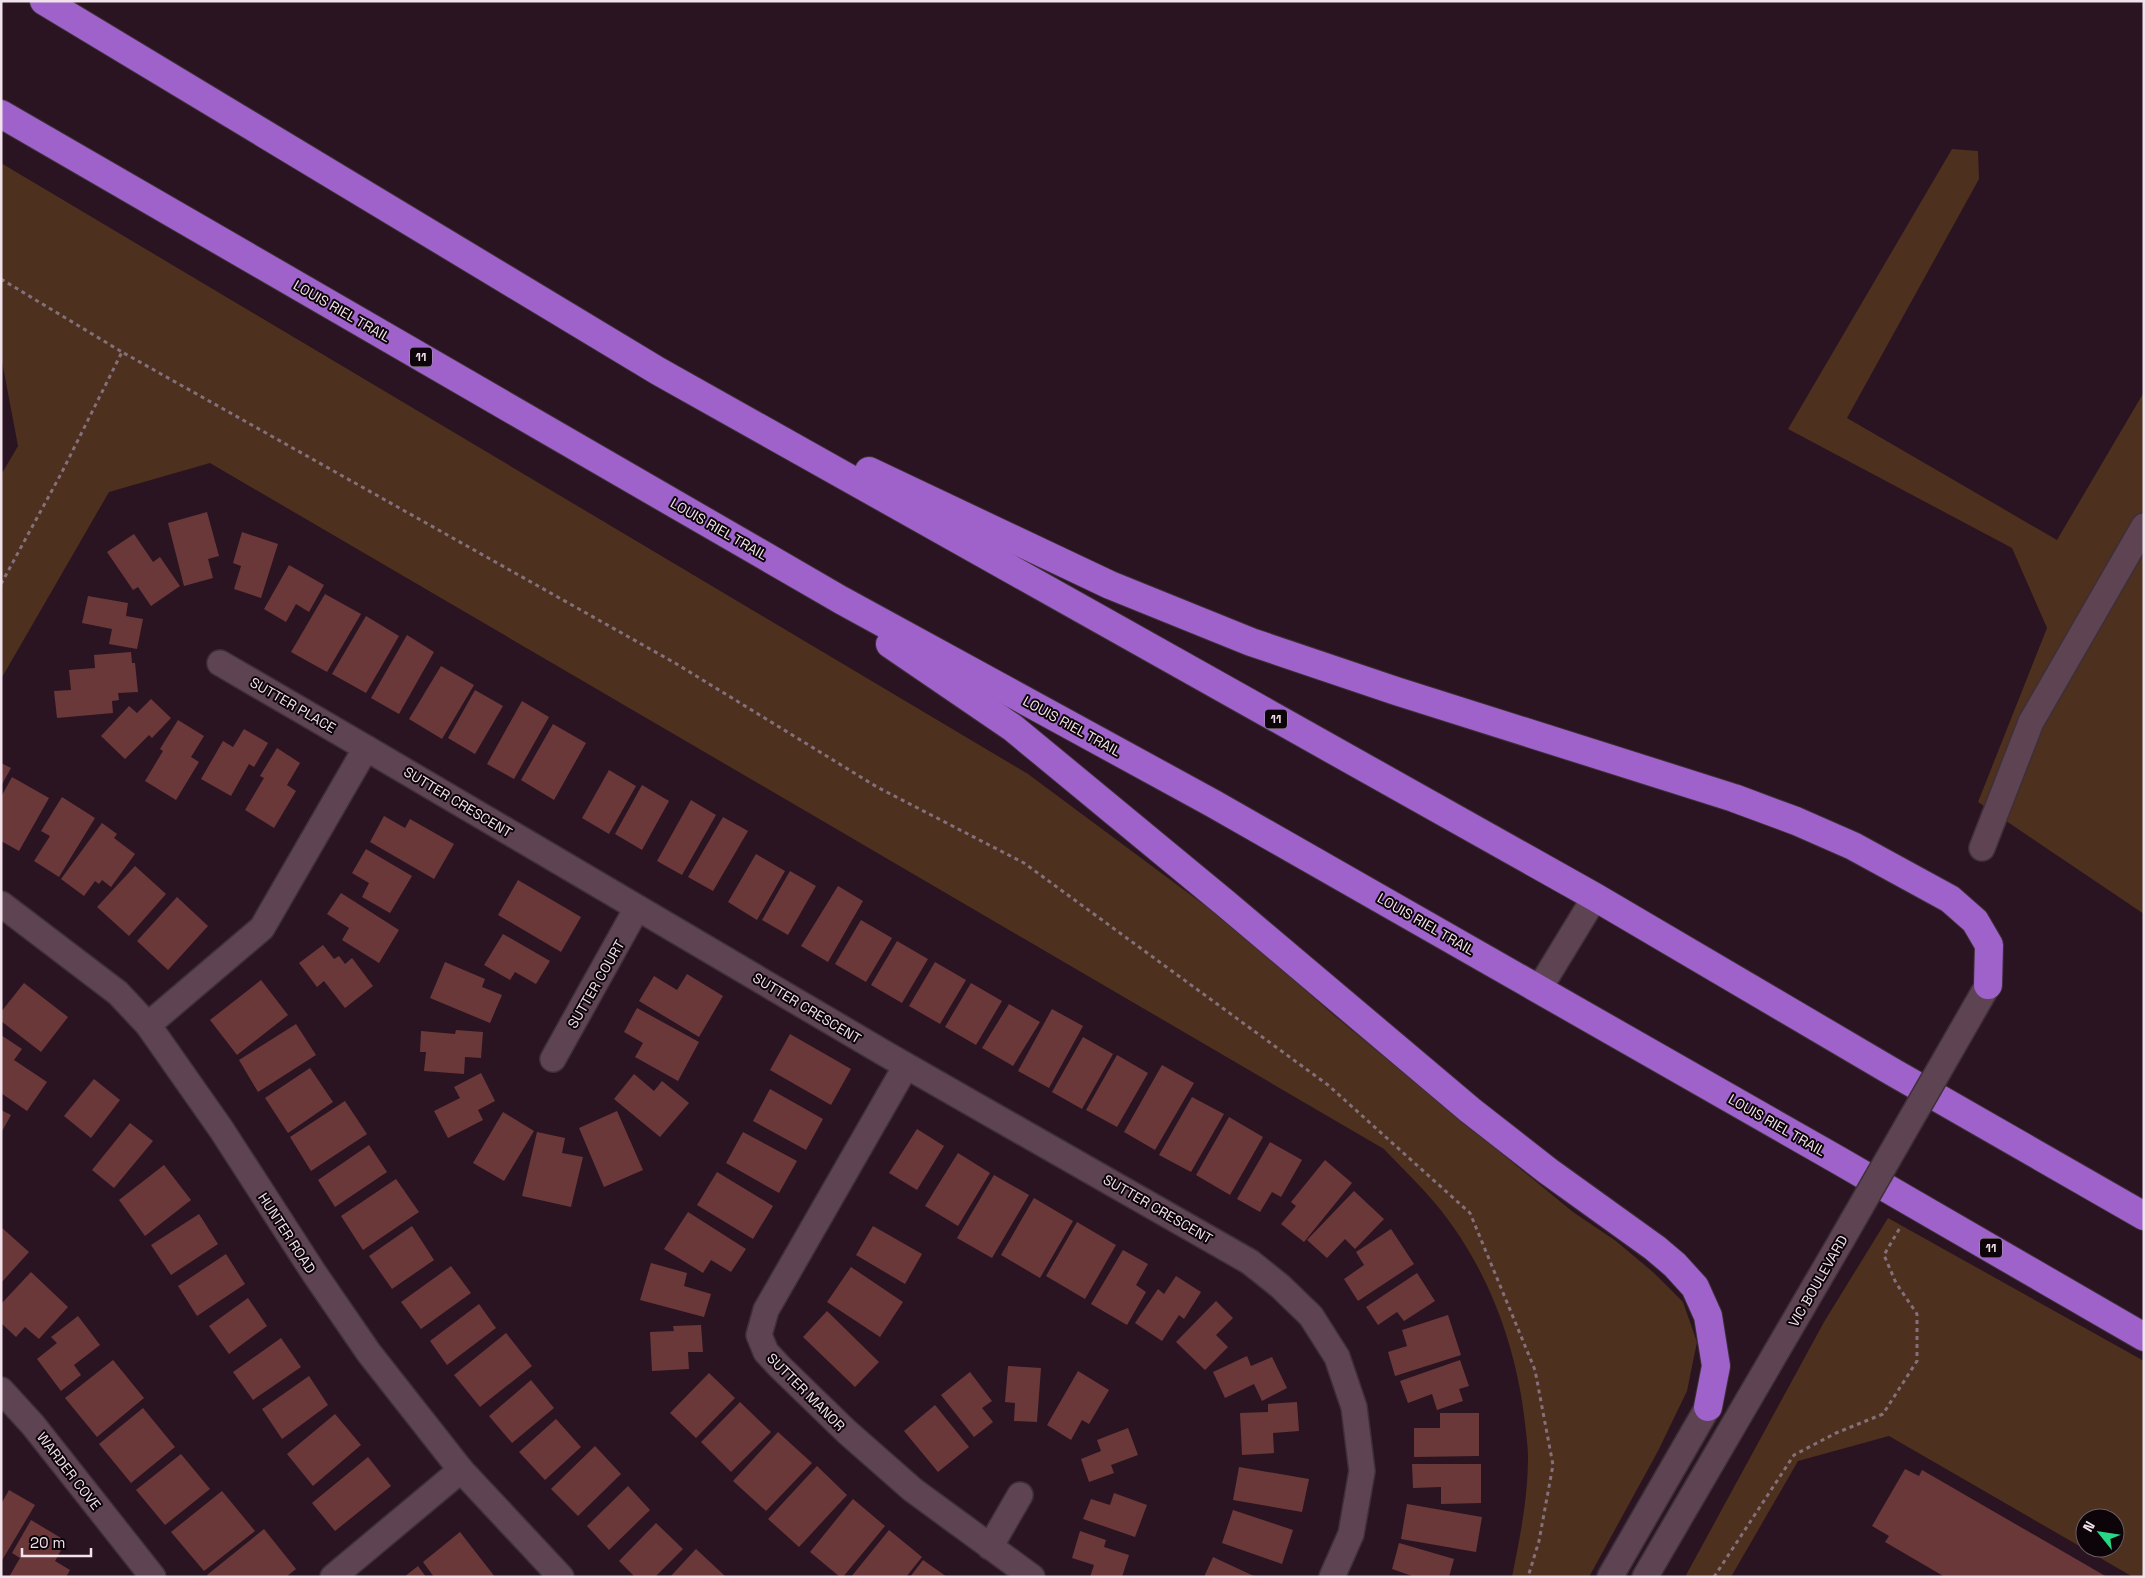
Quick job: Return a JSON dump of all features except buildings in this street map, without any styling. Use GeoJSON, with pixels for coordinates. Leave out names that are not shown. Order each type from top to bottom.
{"type":"FeatureCollection","features":[{"type":"Feature","properties":{"kind":"highway","name":"11"},"geometry":{"type":"LineString","coordinates":[[44,1],[658,371],[1595,898],[1891,1072],[2144,1216]]}},
{"type":"Feature","properties":{"kind":"highway","name":"LOUIS RIEL TRAIL"},"geometry":{"type":"LineString","coordinates":[[1,114],[841,600],[1214,804],[2144,1337]]}},
{"type":"Feature","properties":{"kind":"highway"},"geometry":{"type":"LineString","coordinates":[[658,371],[1110,585],[1251,642],[1396,691],[1734,798],[1796,821],[1853,846],[1950,899],[1975,921],[1989,945],[1988,985]]}},
{"type":"Feature","properties":{"kind":"highway"},"geometry":{"type":"LineString","coordinates":[[841,600],[873,633],[1013,728],[1225,903],[1470,1110],[1548,1171],[1676,1265],[1695,1287],[1708,1316],[1716,1366],[1708,1407]]}},
{"type":"Feature","properties":{"kind":"street"},"geometry":{"type":"LineString","coordinates":[[1982,848],[2031,722],[2144,526]]}},
{"type":"Feature","properties":{"kind":"street","name":"SUTTER PLACE"},"geometry":{"type":"LineString","coordinates":[[220,663],[366,748]]}},
{"type":"Feature","properties":{"kind":"street"},"geometry":{"type":"LineString","coordinates":[[148,1025],[262,928],[366,748]]}},
{"type":"Feature","properties":{"kind":"street","name":"SUTTER CRESCENT"},"geometry":{"type":"LineString","coordinates":[[366,748],[906,1066],[1250,1262],[1280,1286],[1311,1316],[1337,1357],[1354,1407],[1362,1471],[1351,1534],[1332,1577]]}},
{"type":"Feature","properties":{"kind":"street"},"geometry":{"type":"LineString","coordinates":[[1539,989],[1595,898]]}},
{"type":"Feature","properties":{"kind":"street","name":"SUTTER COURT"},"geometry":{"type":"LineString","coordinates":[[553,1059],[637,908]]}},
{"type":"Feature","properties":{"kind":"street","name":"HUNTER ROAD"},"geometry":{"type":"LineString","coordinates":[[3,910],[118,994],[148,1025],[220,1129],[369,1353],[461,1470],[561,1577]]}},
{"type":"Feature","properties":{"kind":"street","name":"VIC BOULEVARD"},"geometry":{"type":"LineString","coordinates":[[1645,1577],[1842,1241],[1988,985]]}},
{"type":"Feature","properties":{"kind":"street","name":"SUTTER MANOR"},"geometry":{"type":"LineString","coordinates":[[906,1066],[766,1310],[759,1335],[766,1352],[847,1432],[913,1490],[1032,1577]]}},
{"type":"Feature","properties":{"kind":"street","name":"WARDER COVE"},"geometry":{"type":"LineString","coordinates":[[1,1390],[33,1425],[152,1577]]}},
{"type":"Feature","properties":{"kind":"street"},"geometry":{"type":"LineString","coordinates":[[1610,1577],[1708,1407]]}},
{"type":"Feature","properties":{"kind":"street"},"geometry":{"type":"LineString","coordinates":[[333,1577],[461,1470]]}},
{"type":"Feature","properties":{"kind":"street"},"geometry":{"type":"LineString","coordinates":[[990,1547],[1020,1495]]}},
{"type":"Feature","properties":{"kind":"path"},"geometry":{"type":"LineString","coordinates":[[1,279],[122,352],[675,663],[877,787],[1024,863],[1328,1085],[1470,1213],[1527,1351],[1534,1370],[1553,1465],[1539,1542],[1528,1577]]}},
{"type":"Feature","properties":{"kind":"path"},"geometry":{"type":"LineString","coordinates":[[1,584],[62,472],[122,352]]}},
{"type":"Feature","properties":{"kind":"path"},"geometry":{"type":"LineString","coordinates":[[1714,1577],[1794,1455],[1836,1433],[1883,1414],[1917,1361],[1918,1314],[1896,1282],[1884,1255],[1913,1203]]}},
{"type":"Feature","properties":{"kind":"shaded area"},"geometry":{"type":"Polygon","coordinates":[[[1952,149],[1978,151],[1979,179],[1847,418],[2057,540],[2144,392],[2144,914],[1978,802],[2047,628],[2012,548],[1788,429],[1952,149]]]}},
{"type":"Feature","properties":{"kind":"shaded area"},"geometry":{"type":"Polygon","coordinates":[[[1,163],[1028,774],[1242,933],[1330,1012],[1416,1083],[1573,1212],[1616,1241],[1654,1273],[1683,1302],[1697,1342],[1687,1391],[1658,1451],[1589,1577],[1512,1577],[1525,1502],[1528,1453],[1521,1393],[1506,1334],[1496,1305],[1469,1251],[1428,1195],[1384,1149],[210,463],[109,492],[1,679],[1,475],[18,446],[1,356],[1,163]]]}},
{"type":"Feature","properties":{"kind":"shaded area"},"geometry":{"type":"Polygon","coordinates":[[[1888,1218],[2144,1361],[2144,1577],[2133,1577],[2100,1558],[2125,1558],[2125,1508],[2075,1508],[2075,1543],[1889,1436],[1798,1461],[1731,1577],[1685,1577],[1824,1322],[1888,1218]]]}}]}
